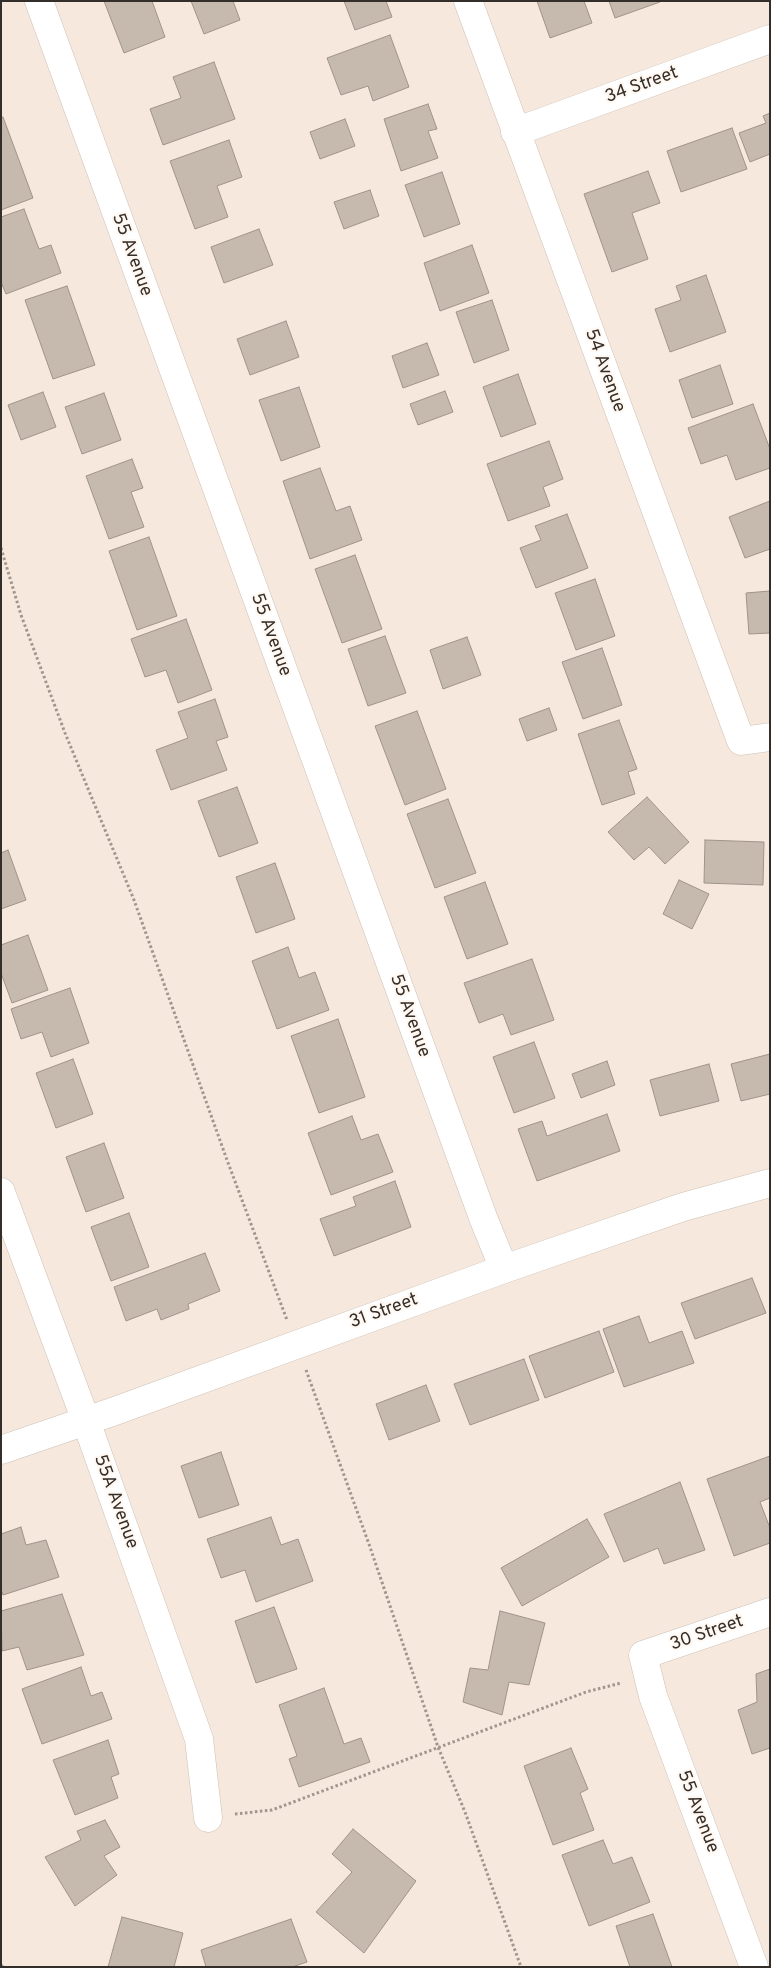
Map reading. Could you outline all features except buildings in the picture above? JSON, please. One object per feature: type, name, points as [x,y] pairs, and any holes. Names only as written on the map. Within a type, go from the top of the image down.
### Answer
[{"type":"street","name":"55 Avenue","points":[[39,1],[484,1220],[504,1269]]},
{"type":"street","name":"54 Avenue","points":[[468,1],[741,741],[770,737]]},
{"type":"street","name":"34 Street","points":[[515,132],[770,40]]},
{"type":"street","name":"31 Street","points":[[1,1450],[504,1269],[684,1207],[770,1183]]},
{"type":"street","name":"55A Avenue","points":[[1,1192],[86,1421],[199,1739],[208,1818]]},
{"type":"street","name":"30 Street","points":[[646,1666],[770,1612]]},
{"type":"street","name":"55 Avenue","points":[[646,1666],[652,1696],[754,1967]]},
{"type":"path","points":[[1,548],[21,615],[64,734],[134,900],[227,1160],[287,1319]]},
{"type":"path","points":[[308,1374],[438,1747],[465,1812],[521,1967]]},
{"type":"path","points":[[208,1818],[272,1810],[586,1692],[646,1666]]}]
